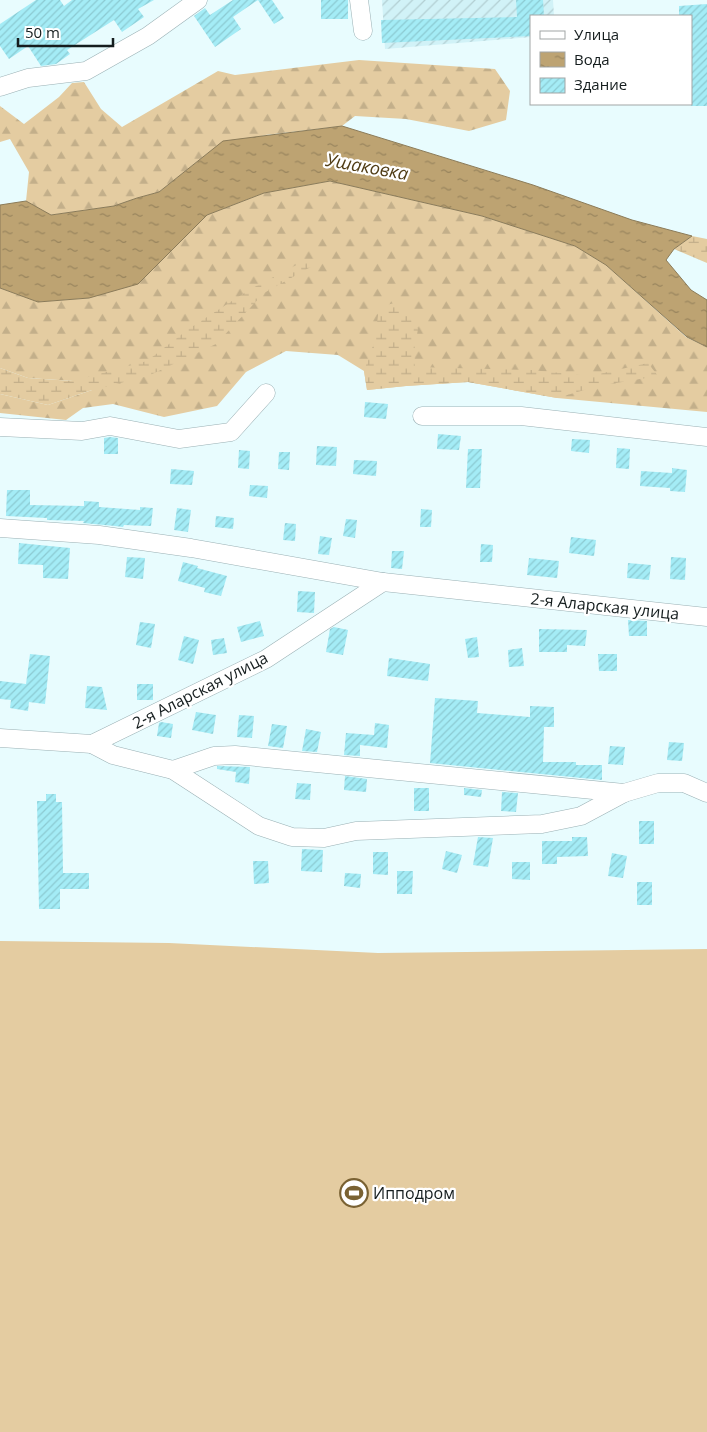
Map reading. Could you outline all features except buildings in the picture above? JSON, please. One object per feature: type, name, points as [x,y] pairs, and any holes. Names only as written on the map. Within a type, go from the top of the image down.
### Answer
[{"type":"street","points":[[0,88],[28,78],[86,70],[148,36],[198,0]]},
{"type":"street","points":[[359,0],[363,31]]},
{"type":"street","points":[[0,427],[82,431],[110,426],[179,439],[231,432],[266,393]]},
{"type":"street","points":[[422,416],[521,416],[707,437]]},
{"type":"street","name":"2-я Аларская улица","points":[[0,528],[99,535],[145,541],[383,582],[707,617]]},
{"type":"street","name":"2-я Аларская улица","points":[[92,744],[266,658],[383,582]]},
{"type":"street","points":[[0,738],[92,744],[113,755],[173,770],[260,826],[292,837],[324,838],[356,832],[542,824],[581,816],[624,792],[658,783],[684,783],[707,793]]},
{"type":"street","points":[[173,770],[214,756],[236,755],[624,792]]},
{"type":"shaded area","points":[[382,0],[553,0],[554,15],[530,15],[530,37],[385,49]]},
{"type":"green space","points":[[359,60],[495,69],[510,91],[506,120],[469,131],[406,119],[355,116],[342,126],[265,135],[208,153],[159,192],[114,206],[50,215],[26,201],[29,172],[10,139],[0,142],[0,106],[24,124],[59,97],[72,83],[84,82],[101,109],[122,127],[218,71],[235,75]]},
{"type":"green space","points":[[330,181],[482,216],[575,246],[606,265],[686,337],[707,347],[707,412],[557,398],[468,382],[367,390],[364,371],[338,355],[286,351],[246,372],[217,406],[164,417],[113,404],[83,408],[66,420],[0,413],[0,394],[48,405],[92,390],[73,381],[28,378],[0,368],[0,288],[38,302],[89,298],[181,240],[207,215],[264,193]]},
{"type":"green space","points":[[692,236],[707,239],[707,263],[674,249]]},
{"type":"green space","points":[[306,260],[318,263],[264,293],[216,344],[148,376],[92,390],[48,405],[0,394],[0,368],[28,378],[73,381],[147,361],[190,328],[249,290]]},
{"type":"green space","points":[[398,302],[418,329],[414,351],[415,367],[531,370],[590,376],[648,363],[658,376],[598,386],[557,398],[468,382],[367,390],[364,371],[375,340],[379,307]]},
{"type":"green space","name":"Ипподром","points":[[0,941],[169,943],[378,953],[707,949],[707,1432],[0,1432]]},
{"type":"water","name":"Ушаковка","points":[[342,126],[533,185],[632,220],[692,236],[674,249],[666,260],[691,290],[707,300],[707,347],[687,337],[606,265],[575,246],[482,216],[330,181],[264,193],[207,215],[138,284],[89,298],[38,302],[0,288],[0,205],[26,201],[51,215],[114,206],[159,192],[223,141]]},
{"type":"place","name":"Ипподром","points":[[354,1193]]}]
